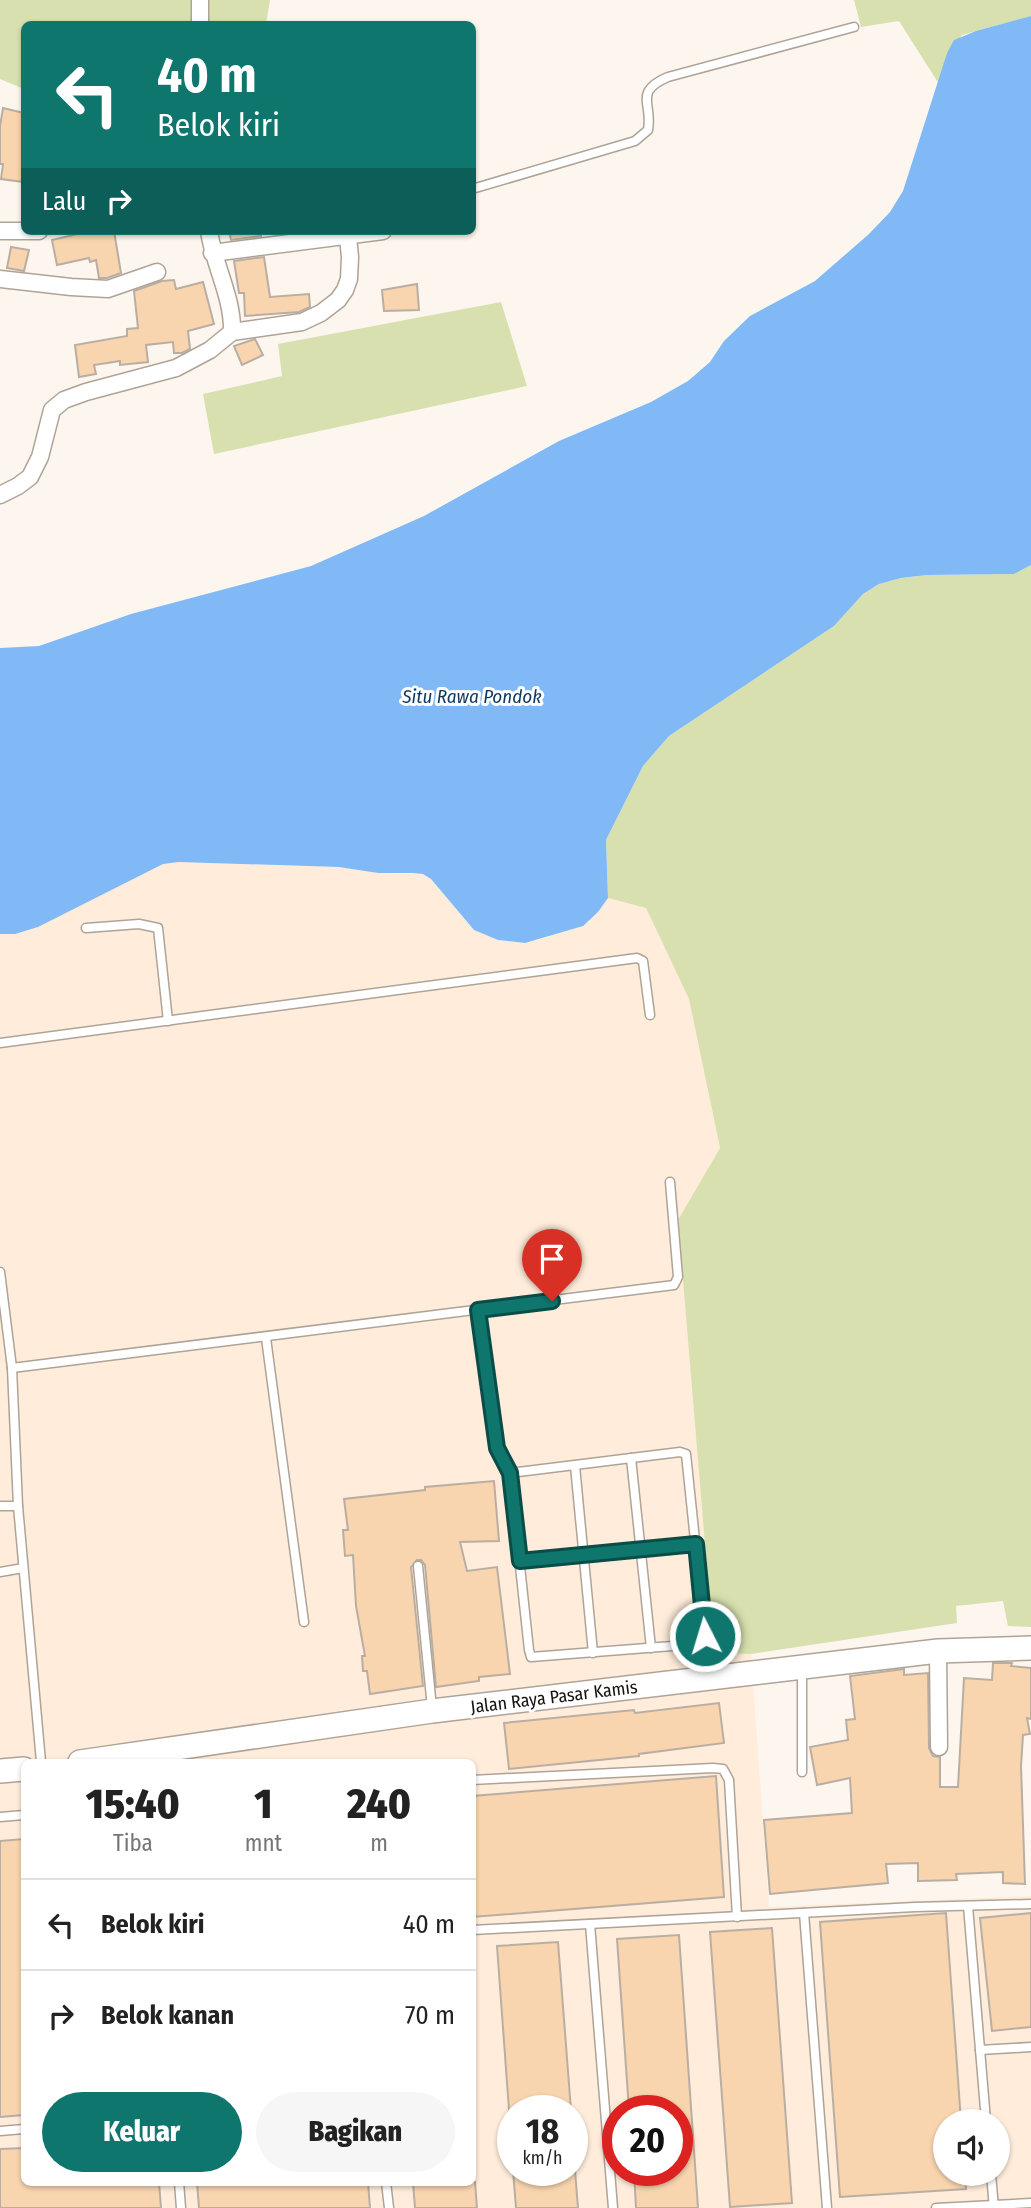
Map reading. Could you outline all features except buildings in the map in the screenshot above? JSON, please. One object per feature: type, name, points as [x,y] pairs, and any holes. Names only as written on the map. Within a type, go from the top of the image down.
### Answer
[{"type":"main road","name":"Jalan Raya Pasar Kamis","points":[[149,1758],[320,1726],[432,1711],[938,1651],[1031,1648]]},
{"type":"main road","points":[[0,1771],[21,1769]]},
{"type":"street","points":[[200,0],[200,21]]},
{"type":"street","points":[[0,232],[21,231]]},
{"type":"street","points":[[210,235],[212,253],[230,305],[232,332]]},
{"type":"street","points":[[212,253],[360,235]]},
{"type":"street","points":[[0,495],[30,477],[40,457],[52,410],[64,400],[86,391],[176,368],[210,350],[232,332],[302,322],[321,313],[338,300],[349,279],[348,237]]},
{"type":"street","points":[[0,279],[108,289],[157,272]]},
{"type":"street","points":[[938,1651],[939,1747]]},
{"type":"lane","points":[[476,188],[635,141],[648,130],[646,96],[649,87],[668,77],[854,27]]},
{"type":"lane","points":[[86,928],[139,924],[158,928],[168,1021]]},
{"type":"lane","points":[[0,1043],[637,958],[643,961],[650,1015]]},
{"type":"lane","points":[[12,1368],[674,1285],[678,1278],[670,1182]]},
{"type":"lane","points":[[0,1272],[12,1368],[18,1506],[41,1759]]},
{"type":"lane","points":[[478,1310],[497,1448],[510,1473],[531,1657],[698,1644],[703,1641],[705,1636],[686,1454],[680,1452],[510,1473]]},
{"type":"lane","points":[[266,1338],[304,1622]]},
{"type":"lane","points":[[631,1458],[651,1648]]},
{"type":"lane","points":[[575,1466],[593,1653]]},
{"type":"lane","points":[[0,1506],[18,1506]]},
{"type":"lane","points":[[520,1561],[696,1544]]},
{"type":"lane","points":[[418,1566],[432,1711]]},
{"type":"lane","points":[[0,1572],[23,1569]]},
{"type":"lane","points":[[802,1668],[802,1772]]},
{"type":"lane","points":[[476,1780],[723,1769],[729,1780],[737,1917]]},
{"type":"lane","points":[[0,1816],[21,1815]]},
{"type":"lane","points":[[476,1930],[804,1913],[1031,1905]]},
{"type":"lane","points":[[968,1906],[985,2109]]},
{"type":"lane","points":[[804,1913],[827,2208]]},
{"type":"lane","points":[[590,1924],[613,2208]]},
{"type":"lane","points":[[980,2050],[1031,2047]]},
{"type":"lane","points":[[0,2131],[21,2129]]},
{"type":"lane","points":[[179,2186],[181,2208]]},
{"type":"lane","points":[[386,2186],[389,2208]]},
{"type":"lane","points":[[992,2186],[994,2207]]},
{"type":"lane","points":[[936,2208],[1031,2203]]},
{"type":"shaded area","points":[[179,862],[339,867],[378,873],[423,874],[431,879],[474,930],[498,940],[525,943],[549,937],[598,912],[608,898],[646,908],[689,999],[720,1148],[678,1220],[714,1652],[751,1654],[769,1907],[1031,1896],[1031,2208],[0,2208],[0,934],[15,934],[163,864]]},
{"type":"green space","points":[[0,0],[270,0],[266,21],[21,21],[21,88],[0,79]]},
{"type":"green space","points":[[854,0],[1031,0],[1031,16],[962,35],[947,53],[939,84],[899,21],[861,27]]},
{"type":"green space","points":[[501,302],[527,386],[214,454],[203,394],[282,376],[278,344]]},
{"type":"green space","points":[[1031,565],[1031,1627],[1008,1626],[1003,1601],[956,1606],[957,1623],[751,1654],[714,1653],[678,1220],[720,1148],[689,999],[646,908],[608,898],[606,840],[643,766],[669,736],[834,626],[863,594],[879,584],[901,578],[1014,574]]},
{"type":"water","name":"Situ Rawa Pondok","points":[[1031,16],[1031,565],[1014,574],[927,575],[879,584],[863,594],[834,626],[669,736],[643,766],[606,840],[608,898],[583,926],[525,943],[498,940],[474,930],[431,879],[423,874],[378,873],[339,867],[179,862],[163,864],[38,927],[15,934],[0,934],[0,648],[39,646],[131,614],[311,566],[424,516],[559,441],[651,402],[688,381],[710,362],[724,341],[750,316],[815,281],[890,212],[903,191],[947,53],[954,40]]},
{"type":"route","points":[[552,1301],[478,1310],[497,1448],[510,1473],[520,1561],[696,1544],[705,1636]]}]
